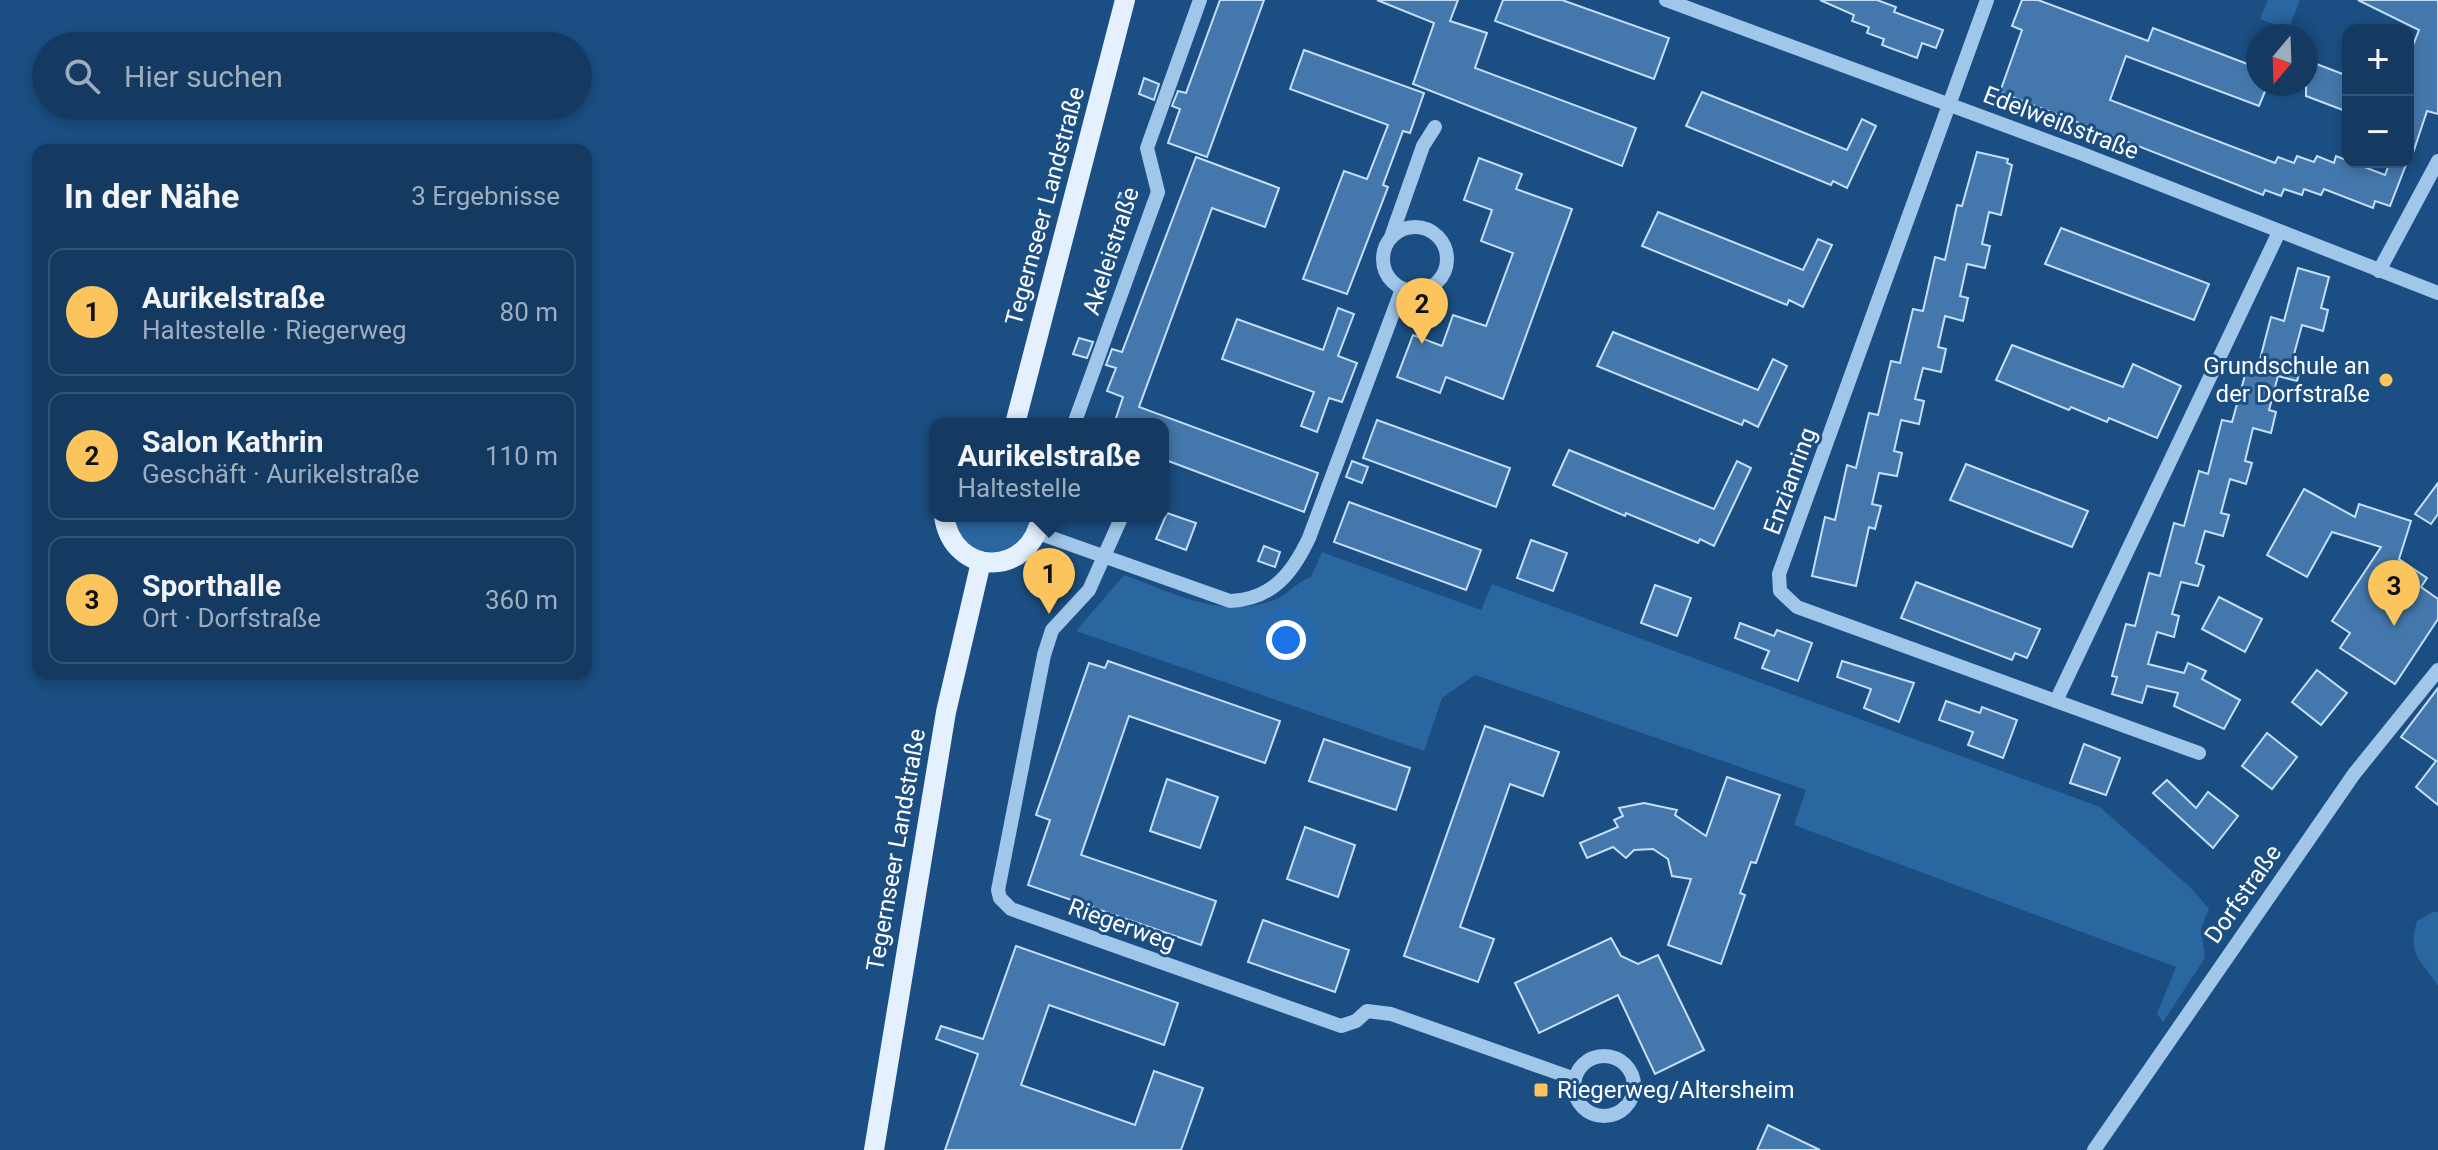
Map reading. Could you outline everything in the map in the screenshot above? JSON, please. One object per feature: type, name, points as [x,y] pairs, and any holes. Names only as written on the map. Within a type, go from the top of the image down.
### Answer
[{"type":"main road","name":"Tegernseer Landstraße","points":[[1017,418],[1125,0]]},
{"type":"main road","points":[[946,522],[955,546],[981,562],[1009,561],[1031,545],[1040,524]]},
{"type":"main road","name":"Tegernseer Landstraße","points":[[874,1150],[946,712],[981,562]]},
{"type":"street","name":"Akeleistraße","points":[[1076,418],[1158,192],[1147,148],[1200,0]]},
{"type":"street","name":"Edelweißstraße","points":[[1666,0],[2438,293]]},
{"type":"street","name":"Enzianring","points":[[1987,0],[1779,574],[1780,591],[1797,607],[2199,753]]},
{"type":"street","points":[[1391,237],[1409,227],[1431,231],[1445,247],[1446,268],[1441,278],[1423,290],[1402,289],[1387,276],[1383,267],[1385,247],[1423,146],[1435,127]]},
{"type":"street","points":[[2379,271],[2438,161]]},
{"type":"street","points":[[2056,701],[2279,232]]},
{"type":"street","points":[[1040,524],[1103,557],[1230,601],[1253,600],[1277,586],[1296,567],[1309,538],[1402,289]]},
{"type":"street","points":[[1103,557],[1119,522]]},
{"type":"street","name":"Riegerweg","points":[[1103,557],[1089,590],[1052,630],[1044,655],[998,890],[1000,898],[1011,909],[1341,1026],[1356,1021],[1367,1011],[1391,1014],[1575,1079]]},
{"type":"street","name":"Dorfstraße","points":[[2094,1150],[2345,787],[2438,670]]},
{"type":"street","points":[[1613,1057],[1629,1068],[1635,1087],[1633,1097],[1621,1112],[1612,1116],[1595,1115],[1580,1105],[1575,1079],[1578,1070],[1593,1058],[1613,1057]]},
{"type":"shaded area","points":[[2268,0],[2300,0],[2290,24],[2273,24],[2260,19]]},
{"type":"shaded area","points":[[955,522],[1028,522],[1021,539],[1006,550],[986,551],[964,545]]},
{"type":"shaded area","points":[[1322,552],[1481,610],[1492,584],[2100,807],[2192,889],[2209,909],[2201,928],[2205,958],[2163,1022],[2157,1014],[2176,967],[1794,825],[1806,790],[1475,675],[1442,698],[1424,751],[1076,631],[1124,575],[1198,602],[1234,607],[1254,605],[1279,598],[1311,577]]},
{"type":"shaded area","points":[[2438,912],[2438,986],[2417,956],[2414,941],[2417,921]]},
{"type":"building","points":[[1220,0],[1264,0],[1207,157],[1168,143],[1180,109],[1172,106],[1178,91],[1186,93]]},
{"type":"building","points":[[1377,0],[1458,0],[1450,21],[1487,33],[1475,68],[1636,128],[1622,166],[1413,84],[1434,23]]},
{"type":"building","points":[[1503,0],[1562,0],[1669,38],[1654,79],[1495,21]]},
{"type":"building","points":[[1820,0],[1877,0],[1896,7],[1894,12],[1943,30],[1936,48],[1922,43],[1917,58],[1882,45],[1884,39],[1867,33],[1869,27],[1852,21],[1854,15]]},
{"type":"building","points":[[2022,0],[2038,0],[2148,41],[2153,28],[2246,63],[2246,96],[2263,96],[2259,106],[2126,56],[2110,100],[2275,163],[2278,157],[2294,163],[2297,156],[2314,162],[2317,156],[2334,163],[2336,156],[2342,158],[2342,168],[2367,168],[2385,175],[2388,168],[2405,168],[2390,206],[2375,201],[2373,208],[2324,189],[2321,195],[2304,189],[2302,195],[2284,189],[2281,196],[2265,190],[2263,195],[2000,92],[2022,30],[2012,26]]},
{"type":"building","points":[[2358,0],[2438,0],[2438,114],[2427,111],[2414,150],[2414,43],[2419,30],[2414,24],[2407,24]]},
{"type":"building","points":[[1304,50],[1424,93],[1410,133],[1403,131],[1383,185],[1388,187],[1347,294],[1303,279],[1344,171],[1367,179],[1388,125],[1290,89]]},
{"type":"building","points":[[2318,65],[2342,74],[2342,110],[2306,96],[2318,96]]},
{"type":"building","points":[[1144,78],[1159,84],[1154,100],[1139,94]]},
{"type":"building","points":[[1702,92],[1847,150],[1862,119],[1876,126],[1847,188],[1833,181],[1831,185],[1686,126]]},
{"type":"building","points":[[1977,152],[2008,159],[2007,163],[2012,165],[2001,215],[1989,212],[1982,244],[1990,246],[1985,268],[1967,264],[1960,296],[1968,298],[1963,321],[1945,316],[1938,347],[1946,349],[1941,372],[1923,368],[1915,399],[1924,401],[1919,424],[1901,420],[1894,451],[1902,453],[1897,476],[1879,473],[1872,504],[1881,506],[1875,529],[1869,527],[1856,586],[1812,576],[1825,517],[1835,520],[1847,465],[1856,468],[1869,413],[1878,415],[1891,361],[1900,363],[1913,309],[1923,311],[1935,257],[1945,260],[1957,205],[1962,206]]},
{"type":"building","points":[[1196,157],[1279,188],[1265,227],[1212,208],[1139,407],[1169,418],[1116,418],[1123,397],[1107,391],[1116,368],[1106,365],[1112,349],[1122,352]]},
{"type":"building","points":[[1479,158],[1522,174],[1516,189],[1572,209],[1503,399],[1446,377],[1440,393],[1397,377],[1413,335],[1442,346],[1453,315],[1486,326],[1513,253],[1481,241],[1492,210],[1464,200]]},
{"type":"building","points":[[1120,193],[1135,198],[1130,214],[1114,209]]},
{"type":"building","points":[[1658,212],[1803,270],[1818,239],[1832,245],[1803,307],[1789,300],[1787,305],[1642,246]]},
{"type":"building","points":[[2061,228],[2209,284],[2194,320],[2045,264]]},
{"type":"building","points":[[2298,268],[2329,277],[2321,308],[2328,310],[2323,331],[2302,325],[2293,358],[2303,360],[2297,381],[2278,376],[2269,410],[2276,412],[2271,433],[2253,428],[2245,461],[2252,463],[2246,484],[2230,479],[2221,513],[2229,515],[2223,536],[2205,531],[2196,563],[2204,566],[2198,586],[2181,582],[2172,614],[2179,616],[2174,637],[2157,632],[2148,664],[2184,673],[2188,663],[2206,671],[2202,679],[2240,700],[2224,729],[2174,706],[2178,693],[2147,686],[2142,703],[2112,694],[2117,677],[2112,676],[2126,624],[2135,626],[2149,573],[2160,576],[2174,523],[2184,526],[2199,471],[2208,474],[2222,420],[2232,422],[2247,368],[2257,371],[2271,317],[2284,321]]},
{"type":"building","points":[[1338,308],[1354,314],[1338,356],[1357,363],[1342,402],[1329,398],[1317,432],[1301,426],[1314,392],[1222,359],[1237,319],[1323,350]]},
{"type":"building","points":[[1613,332],[1758,390],[1773,359],[1787,366],[1758,427],[1744,420],[1742,425],[1597,366]]},
{"type":"building","points":[[1079,338],[1093,342],[1087,358],[1073,354]]},
{"type":"building","points":[[2012,345],[2123,387],[2133,364],[2181,386],[2157,438],[2109,418],[2107,422],[2071,407],[2069,410],[1996,380]]},
{"type":"building","points":[[1169,418],[1318,473],[1304,512],[1169,461]]},
{"type":"building","points":[[1377,420],[1510,468],[1496,507],[1363,458]]},
{"type":"building","points":[[1569,450],[1714,509],[1737,461],[1751,468],[1714,546],[1700,539],[1698,543],[1626,513],[1625,516],[1553,485]]},
{"type":"building","points":[[1352,461],[1368,467],[1362,483],[1346,477]]},
{"type":"building","points":[[1966,464],[2088,511],[2072,547],[1950,500]]},
{"type":"building","points":[[2438,483],[2438,514],[2431,524],[2415,514]]},
{"type":"building","points":[[2304,489],[2355,517],[2359,504],[2411,521],[2399,559],[2427,578],[2421,587],[2438,599],[2438,619],[2395,684],[2340,648],[2350,633],[2332,621],[2381,547],[2332,532],[2307,577],[2267,555]]},
{"type":"building","points":[[1349,502],[1481,550],[1466,590],[1334,542]]},
{"type":"building","points":[[1169,514],[1196,523],[1186,550],[1156,539],[1163,522],[1169,522]]},
{"type":"building","points":[[1531,540],[1567,553],[1553,591],[1517,578]]},
{"type":"building","points":[[1264,546],[1280,552],[1275,567],[1258,561]]},
{"type":"building","points":[[1916,582],[2040,629],[2027,658],[2015,653],[2012,660],[1901,618]]},
{"type":"building","points":[[1655,585],[1691,598],[1677,636],[1641,623]]},
{"type":"building","points":[[2219,597],[2262,619],[2245,652],[2202,629]]},
{"type":"building","points":[[1740,623],[1774,636],[1777,630],[1812,643],[1798,681],[1762,668],[1769,651],[1735,638]]},
{"type":"building","points":[[1108,661],[1280,721],[1265,763],[1129,716],[1081,855],[1216,901],[1201,945],[1028,885],[1050,820],[1036,815],[1089,663],[1105,668]]},
{"type":"building","points":[[1842,661],[1914,683],[1899,722],[1864,708],[1871,689],[1837,677]]},
{"type":"building","points":[[2317,670],[2347,693],[2321,725],[2292,702]]},
{"type":"building","points":[[2438,688],[2438,805],[2416,787],[2436,761],[2401,737]]},
{"type":"building","points":[[1946,701],[1980,713],[1982,707],[2017,720],[2003,758],[1968,745],[1973,732],[1939,720]]},
{"type":"building","points":[[1485,726],[1559,752],[1543,796],[1510,784],[1460,927],[1494,939],[1478,982],[1404,956]]},
{"type":"building","points":[[2267,733],[2297,757],[2272,789],[2242,766]]},
{"type":"building","points":[[1324,739],[1410,768],[1396,810],[1309,781]]},
{"type":"building","points":[[2084,744],[2120,758],[2106,795],[2070,783]]},
{"type":"building","points":[[1727,777],[1780,795],[1756,863],[1751,862],[1740,893],[1745,895],[1721,964],[1668,945],[1691,879],[1672,876],[1668,859],[1653,849],[1634,850],[1626,858],[1613,847],[1587,858],[1580,843],[1618,827],[1614,820],[1623,816],[1619,808],[1644,803],[1677,810],[1675,815],[1706,836]]},
{"type":"building","points":[[1167,779],[1218,797],[1200,848],[1150,831]]},
{"type":"building","points":[[2167,780],[2196,808],[2208,792],[2238,816],[2213,848],[2153,793]]},
{"type":"building","points":[[1305,827],[1355,845],[1338,897],[1287,879]]},
{"type":"building","points":[[1263,920],[1349,950],[1335,992],[1248,962]]},
{"type":"building","points":[[1611,938],[1621,956],[1638,964],[1658,955],[1704,1050],[1655,1074],[1618,995],[1539,1033],[1515,983]]},
{"type":"building","points":[[1016,946],[1178,1003],[1164,1045],[1049,1005],[1021,1085],[1135,1125],[1154,1071],[1203,1088],[1181,1150],[945,1150],[978,1054],[936,1039],[941,1026],[983,1039]]},
{"type":"building","points":[[1768,1125],[1820,1150],[1757,1150]]},
{"type":"place","name":"Salon Kathrin","points":[[1422,344]]},
{"type":"place","name":"Grundschule an der Dorfstraße","points":[[2386,380]]},
{"type":"place","name":"Aurikelstraße","points":[[1049,614]]},
{"type":"place","name":"Sporthalle","points":[[2394,626]]},
{"type":"place","name":"Riegerweg/Altersheim","points":[[1541,1090]]}]
